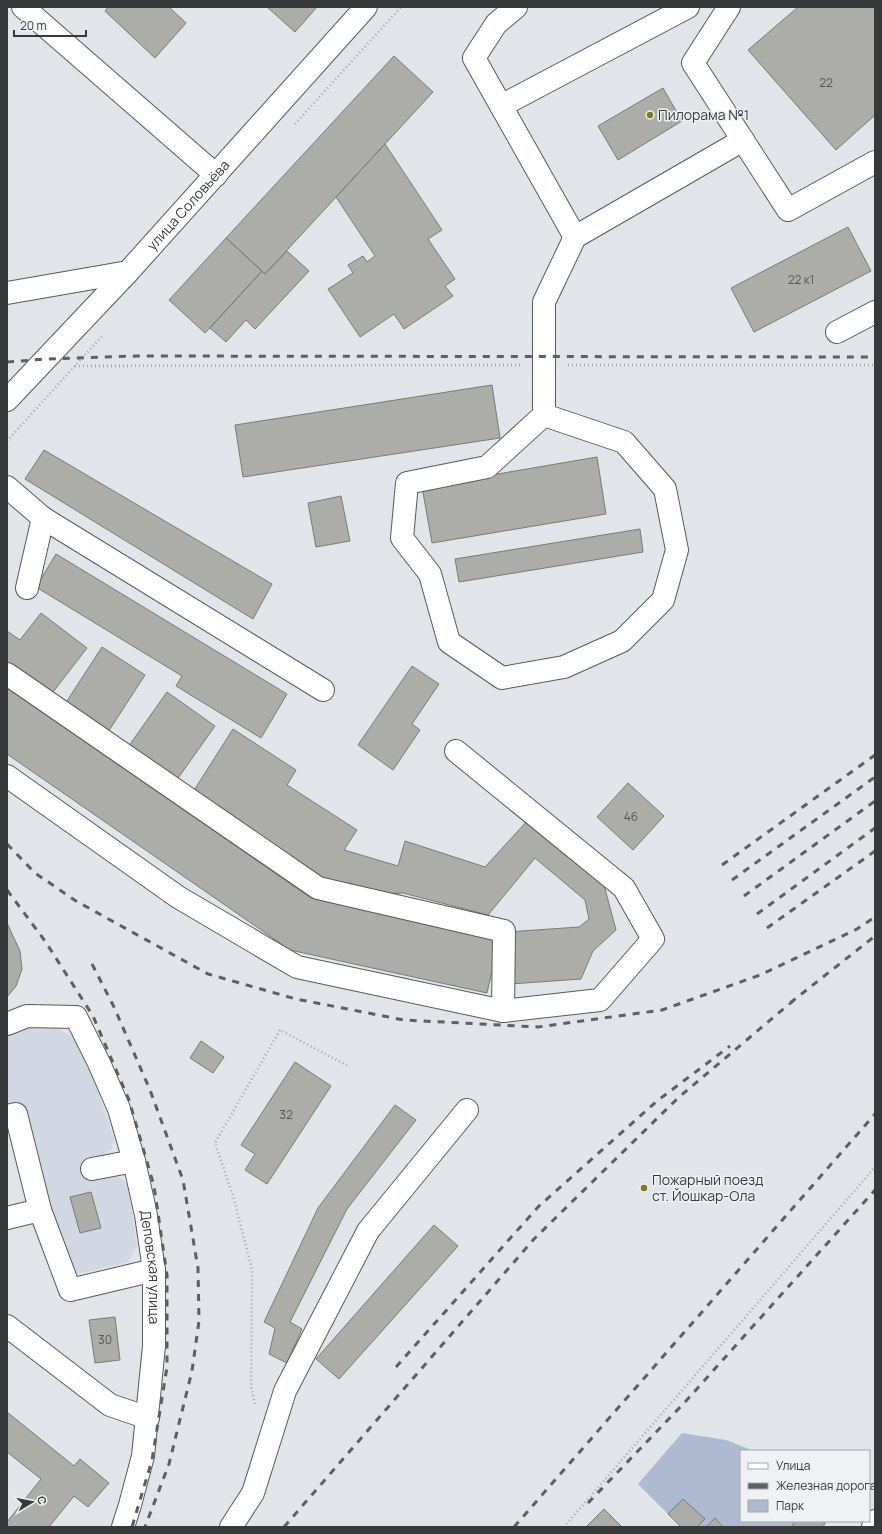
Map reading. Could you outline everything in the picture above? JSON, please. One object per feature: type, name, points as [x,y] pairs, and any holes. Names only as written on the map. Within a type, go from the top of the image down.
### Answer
[{"type":"street","points":[[23,7],[216,175]]},
{"type":"street","name":"улица Соловьёва","points":[[7,400],[128,272],[366,7]]},
{"type":"street","points":[[516,7],[496,24],[474,58],[575,237]]},
{"type":"street","points":[[501,106],[688,7]]},
{"type":"street","points":[[729,7],[693,63],[788,210],[875,162]]},
{"type":"street","points":[[544,414],[624,442],[665,489],[677,550],[663,600],[622,641],[564,667],[502,678],[449,642],[430,574],[402,538],[407,483],[487,467],[544,414],[544,302],[575,237],[743,140]]},
{"type":"street","points":[[7,293],[128,272]]},
{"type":"street","points":[[837,332],[875,312]]},
{"type":"street","points":[[7,487],[42,518],[323,690]]},
{"type":"street","points":[[27,588],[42,518]]},
{"type":"street","points":[[7,674],[318,888],[504,931],[503,1011]]},
{"type":"street","points":[[7,776],[178,897],[297,967],[503,1011],[600,1000],[653,939],[624,888],[456,751]]},
{"type":"street","name":"Деповская улица","points":[[7,1024],[27,1016],[76,1017],[119,1108],[134,1161],[146,1215],[154,1270],[154,1346],[148,1418],[142,1460],[123,1527]]},
{"type":"street","points":[[231,1527],[253,1493],[285,1391],[368,1231],[468,1110]]},
{"type":"street","points":[[7,1116],[16,1114],[40,1210],[70,1290],[154,1270]]},
{"type":"street","points":[[92,1169],[134,1161]]},
{"type":"street","points":[[7,1218],[40,1210]]},
{"type":"street","points":[[7,1326],[110,1405],[148,1418]]},
{"type":"street","points":[[872,1527],[875,1521]]},
{"type":"path","points":[[75,366],[875,365]]},
{"type":"path","points":[[257,1410],[251,1387],[252,1269],[233,1196],[215,1144],[280,1030],[348,1066]]},
{"type":"path","points":[[564,1527],[875,1167]]},
{"type":"shaded area","points":[[42,1023],[71,1036],[76,1042],[93,1077],[114,1138],[112,1149],[99,1158],[113,1174],[122,1179],[128,1186],[137,1246],[128,1262],[83,1273],[74,1273],[65,1261],[23,1104],[7,1107],[7,1031]]},
{"type":"green space","points":[[682,1433],[726,1440],[751,1450],[740,1450],[740,1522],[794,1522],[792,1527],[681,1527],[638,1484]]},
{"type":"building","points":[[108,7],[169,7],[186,23],[155,58],[105,11]]},
{"type":"building","points":[[267,7],[317,7],[295,32]]},
{"type":"building","points":[[798,7],[875,7],[875,115],[836,150],[748,50]]},
{"type":"building","points":[[394,56],[433,92],[265,274],[226,238]]},
{"type":"building","points":[[663,88],[682,121],[618,160],[598,126]]},
{"type":"building","points":[[385,144],[442,230],[428,239],[455,279],[445,286],[453,296],[404,329],[394,314],[360,337],[328,289],[353,273],[348,265],[363,256],[367,262],[375,256],[336,197]]},
{"type":"building","points":[[848,227],[871,271],[754,332],[731,288]]},
{"type":"building","points":[[226,238],[262,271],[205,333],[169,300]]},
{"type":"building","points":[[287,251],[309,271],[255,329],[246,320],[226,342],[210,328],[262,271],[265,274]]},
{"type":"building","points":[[492,385],[500,438],[243,477],[235,425]]},
{"type":"building","points":[[44,450],[272,584],[253,619],[25,479]]},
{"type":"building","points":[[597,457],[606,514],[432,543],[422,487]]},
{"type":"building","points":[[341,496],[350,541],[316,547],[308,503]]},
{"type":"building","points":[[640,529],[643,552],[459,582],[455,559]]},
{"type":"building","points":[[56,554],[287,694],[261,738],[176,686],[182,676],[36,587]]},
{"type":"building","points":[[41,613],[87,648],[50,696],[7,664],[7,631],[20,640]]},
{"type":"building","points":[[102,647],[145,675],[108,732],[65,704]]},
{"type":"building","points":[[412,666],[439,684],[412,724],[420,730],[393,770],[358,745]]},
{"type":"building","points":[[7,688],[311,898],[499,940],[487,993],[290,950],[7,754]]},
{"type":"building","points":[[167,692],[215,726],[176,781],[128,747]]},
{"type":"building","points":[[233,729],[296,770],[287,785],[357,830],[344,850],[398,866],[405,841],[485,867],[528,820],[604,885],[616,930],[593,951],[581,979],[510,984],[507,932],[579,927],[589,919],[585,900],[535,858],[488,915],[403,893],[380,894],[324,880],[191,795]]},
{"type":"building","points":[[628,783],[664,816],[633,850],[597,817]]},
{"type":"building","points":[[7,923],[20,951],[22,969],[16,986],[7,997]]},
{"type":"building","points":[[201,1041],[224,1057],[213,1073],[190,1058]]},
{"type":"building","points":[[295,1062],[331,1086],[267,1184],[245,1170],[255,1154],[241,1145]]},
{"type":"building","points":[[395,1105],[416,1120],[347,1209],[290,1322],[302,1329],[287,1363],[269,1354],[275,1328],[264,1322],[318,1208]]},
{"type":"building","points":[[91,1192],[101,1228],[80,1233],[70,1197]]},
{"type":"building","points":[[434,1225],[458,1246],[339,1379],[316,1359]]},
{"type":"building","points":[[115,1317],[120,1360],[95,1363],[89,1320]]},
{"type":"building","points":[[7,1412],[74,1466],[80,1459],[109,1483],[88,1507],[74,1496],[49,1527],[7,1527],[7,1522],[41,1479],[7,1452]]},
{"type":"building","points":[[683,1499],[705,1519],[697,1527],[681,1527],[668,1514]]},
{"type":"building","points":[[604,1509],[621,1526],[620,1527],[586,1527]]},
{"type":"building","points":[[715,1518],[723,1527],[706,1527]]},
{"type":"building","points":[[794,1522],[826,1522],[823,1527],[792,1527]]},
{"type":"railway","points":[[7,362],[137,356],[875,357]]},
{"type":"railway","points":[[722,865],[875,755]]},
{"type":"railway","points":[[732,880],[875,777]]},
{"type":"railway","points":[[744,896],[875,801]]},
{"type":"railway","points":[[757,914],[875,828]]},
{"type":"railway","points":[[7,844],[35,873],[76,901],[208,974],[296,999],[404,1020],[538,1027],[662,1010],[760,975],[857,929],[875,917]]},
{"type":"railway","points":[[767,928],[875,851]]},
{"type":"railway","points":[[7,890],[45,941],[93,1016],[129,1100],[154,1186],[167,1275],[167,1367],[152,1460],[132,1527]]},
{"type":"railway","points":[[790,1003],[875,936]]},
{"type":"railway","points":[[92,964],[114,1007],[150,1090],[183,1180],[198,1268],[199,1321],[192,1371],[169,1464],[145,1527]]},
{"type":"railway","points":[[284,1527],[534,1239],[678,1098],[794,1000]]},
{"type":"railway","points":[[396,1367],[538,1207],[657,1101],[730,1046]]},
{"type":"railway","points":[[514,1527],[875,1114]]},
{"type":"railway","points":[[588,1503],[686,1401],[875,1190]]},
{"type":"place","name":"Пилорама №1","points":[[650,115]]},
{"type":"place","name":"Пожарный поезд ст. Йошкар-Ола","points":[[644,1188]]}]
